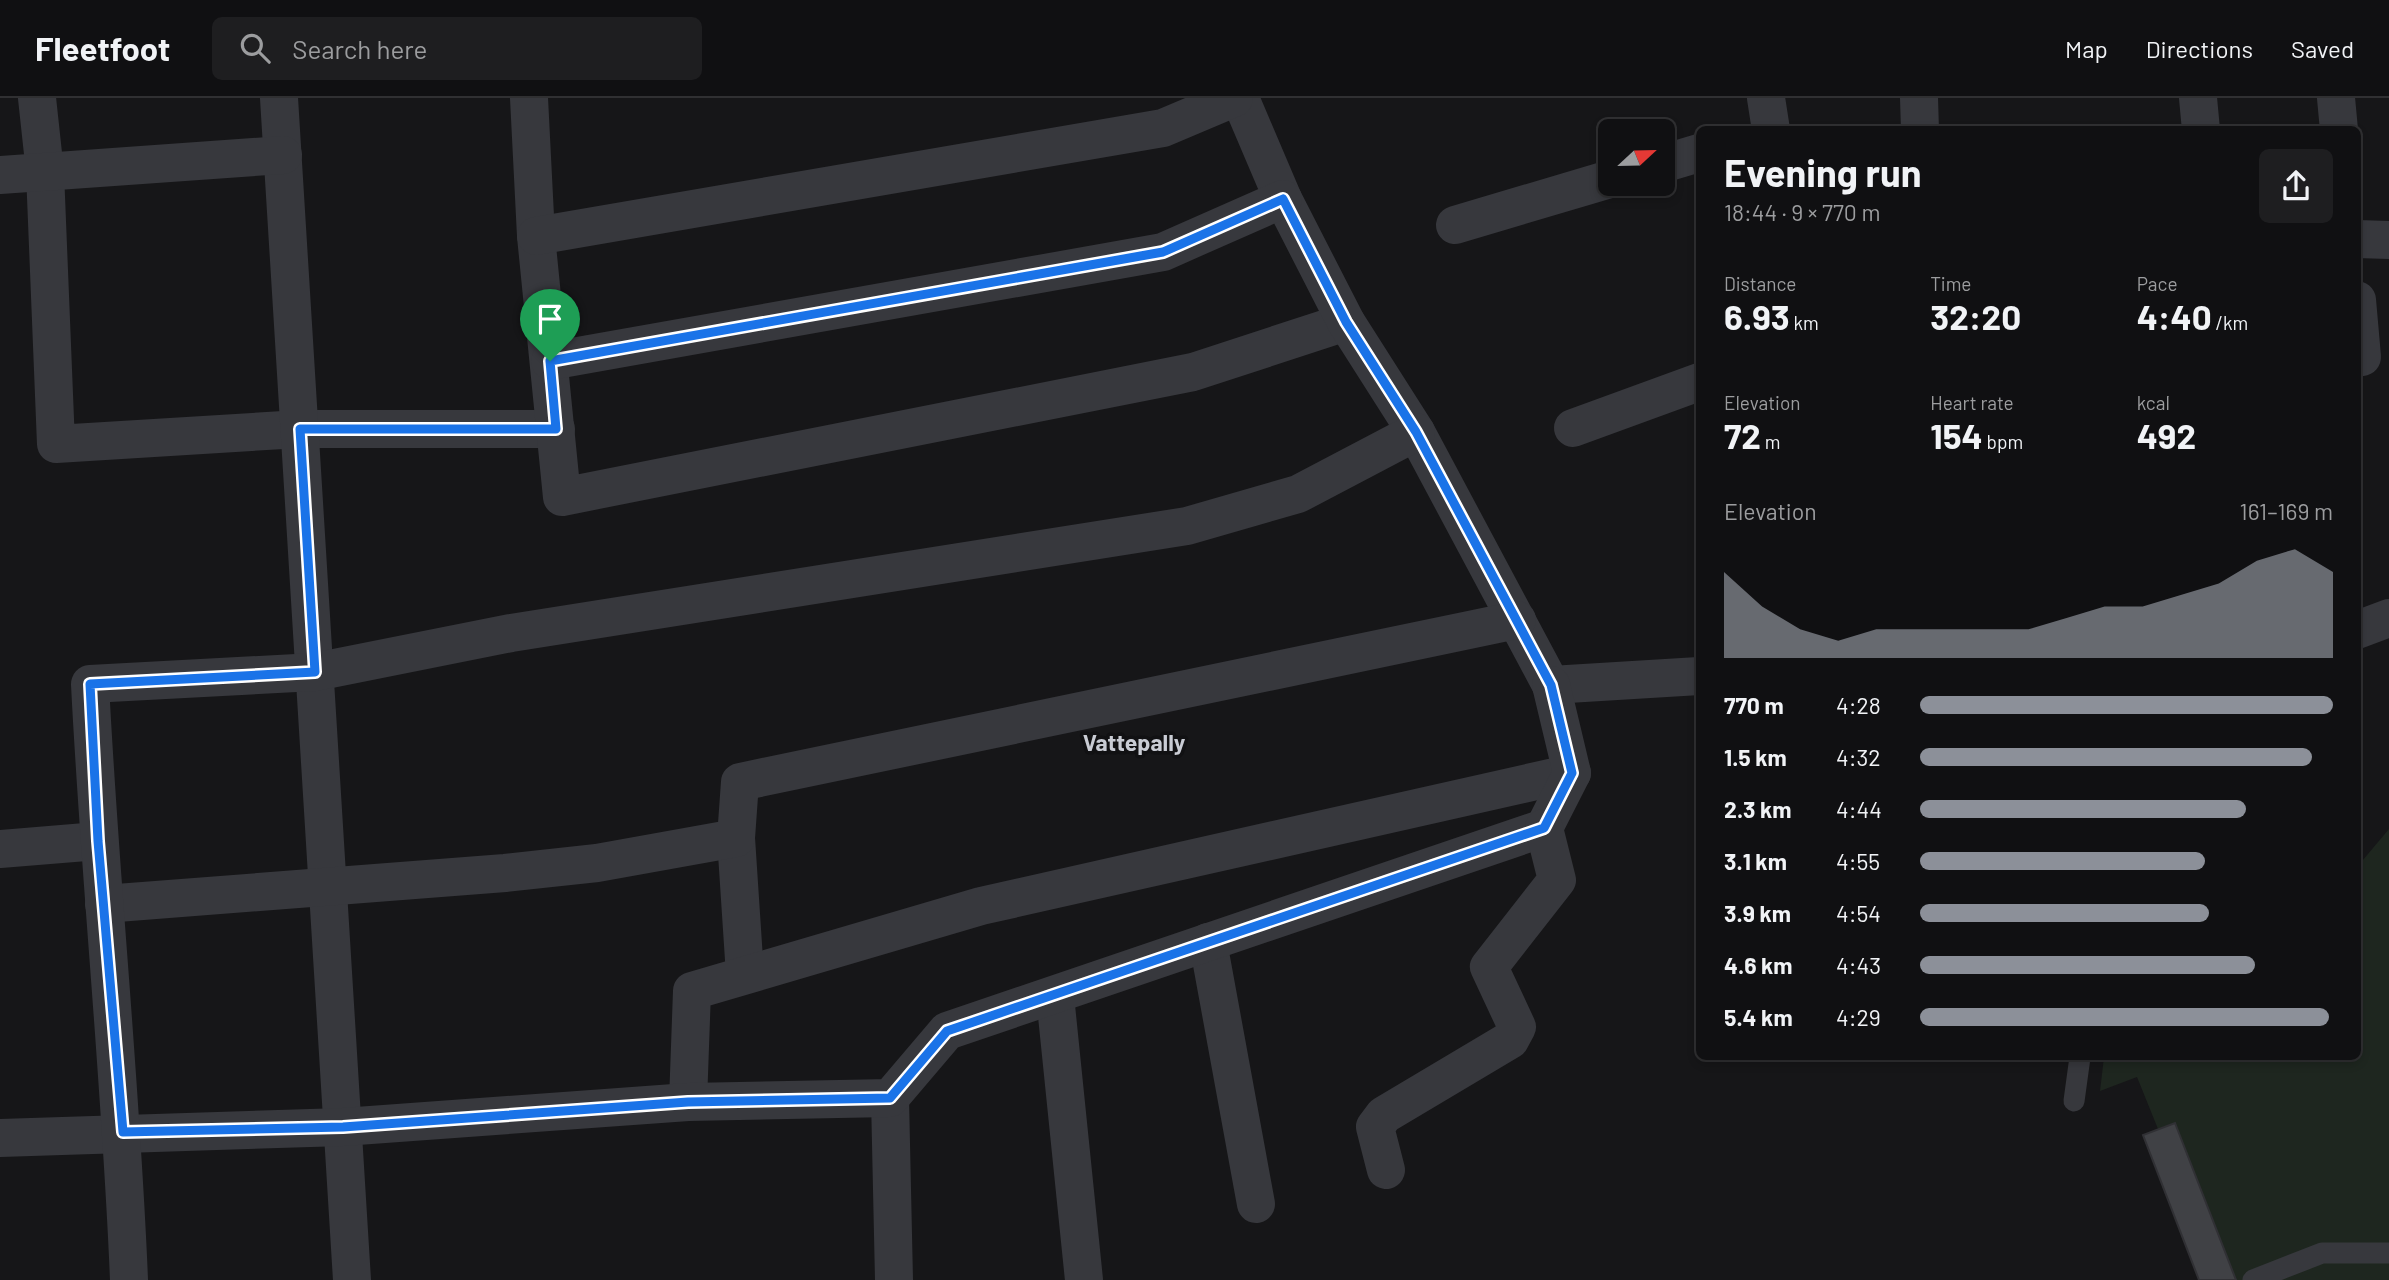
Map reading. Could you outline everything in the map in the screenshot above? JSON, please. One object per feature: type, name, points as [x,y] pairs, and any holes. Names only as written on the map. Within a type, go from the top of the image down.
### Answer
[{"type":"street","points":[[37,98],[45,172],[56,444],[300,429],[556,429]]},
{"type":"street","points":[[529,98],[536,236],[562,497],[1193,372],[1346,322]]},
{"type":"street","points":[[536,236],[1163,128],[1234,98]]},
{"type":"street","points":[[1240,98],[1283,199],[1346,322],[1416,432],[1551,685],[1572,773],[1544,828],[1557,880],[1489,967],[1517,1027],[1510,1040],[1384,1115],[1375,1127],[1386,1170]]},
{"type":"street","points":[[1766,98],[1770,126]]},
{"type":"street","points":[[1919,98],[1920,126]]},
{"type":"street","points":[[2198,98],[2201,126]]},
{"type":"street","points":[[2336,98],[2339,126]]},
{"type":"street","points":[[289,100],[282,155],[352,1280]]},
{"type":"street","points":[[1675,160],[1696,154]]},
{"type":"street","points":[[0,175],[282,155]]},
{"type":"street","points":[[1455,225],[1598,183]]},
{"type":"street","points":[[550,361],[1163,252],[1283,199]]},
{"type":"street","points":[[2361,239],[2389,240]]},
{"type":"street","points":[[2361,319],[2369,357]]},
{"type":"street","points":[[1573,428],[1696,383]]},
{"type":"street","points":[[129,1280],[123,1132],[98,841],[90,684],[315,672],[511,633],[1187,526],[1298,494],[1416,432]]},
{"type":"street","points":[[2361,628],[2389,618]]},
{"type":"street","points":[[746,975],[736,838],[740,782],[1517,620]]},
{"type":"street","points":[[1551,685],[1696,676]]},
{"type":"street","points":[[688,1102],[692,990],[981,906],[1572,773]]},
{"type":"street","points":[[894,1280],[890,1098],[947,1031],[1544,828]]},
{"type":"street","points":[[104,904],[328,888],[597,863],[736,838]]},
{"type":"street","points":[[0,849],[98,841]]},
{"type":"street","points":[[1208,942],[1256,1204]]},
{"type":"street","points":[[1055,996],[1084,1280]]},
{"type":"street","points":[[0,1138],[343,1127],[688,1102],[890,1098]]},
{"type":"lane","points":[[2074,1101],[2080,1060]]},
{"type":"lane","points":[[2253,1280],[2322,1253],[2389,1253]]},
{"type":"shaded area","points":[[2389,829],[2389,1280],[2236,1280],[2175,1123],[2158,1129],[2137,1077],[2100,1091],[2104,1060],[2361,1060],[2361,862]]},
{"type":"building","points":[[2175,1123],[2236,1280],[2199,1280],[2143,1135]]},
{"type":"district","name":"Vattepally","points":[[1134,743]]},
{"type":"route","points":[[1283,199],[1346,322],[1416,432],[1551,685],[1572,773],[1544,828],[947,1031],[890,1098],[688,1102],[343,1127],[123,1132],[98,841],[90,684],[315,672],[300,429],[556,429],[550,361],[1163,252],[1283,199]]}]
